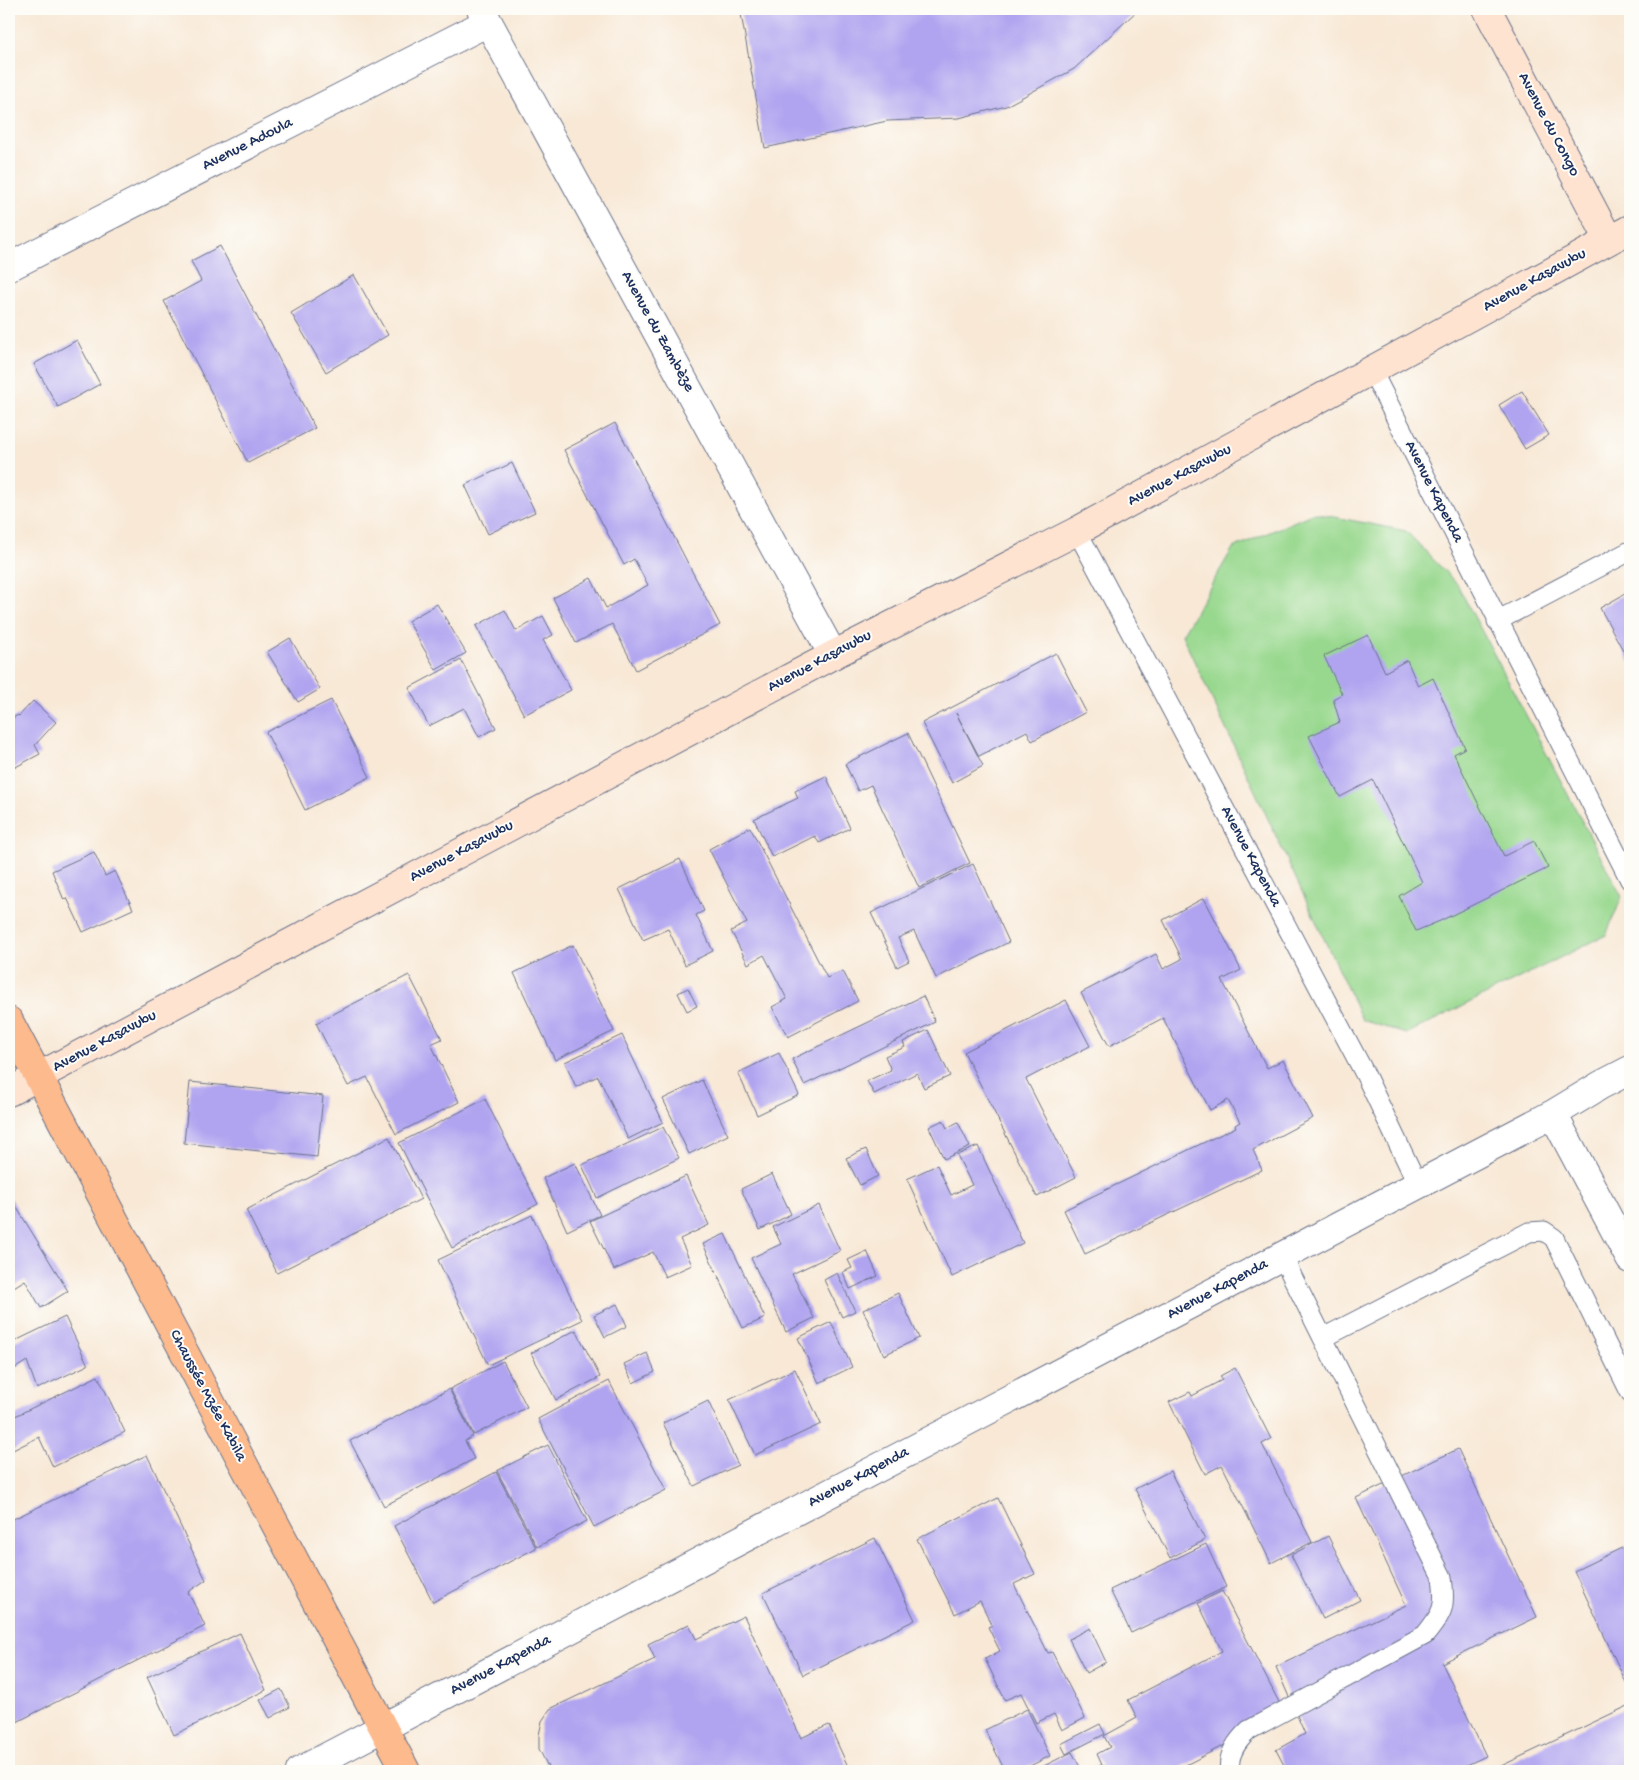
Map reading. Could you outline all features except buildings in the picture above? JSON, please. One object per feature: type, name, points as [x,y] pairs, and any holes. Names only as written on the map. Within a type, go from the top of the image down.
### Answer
[{"type":"highway","name":"Chaussée Mzée Kabila","points":[[9,1021],[406,1771]]},
{"type":"main road","name":"Avenue du Congo","points":[[1487,9],[1620,235]]},
{"type":"main road","name":"Avenue Kasavubu","points":[[9,1092],[833,655],[1077,531],[1620,235]]},
{"type":"street","name":"Avenue Adoula","points":[[9,267],[484,16]]},
{"type":"street","name":"Avenue du Zambèze","points":[[484,16],[833,655]]},
{"type":"street","name":"Avenue Kapenda","points":[[300,1771],[1553,1114],[1630,1070]]},
{"type":"street","points":[[1553,1114],[1630,1259]]},
{"type":"lane","name":"Avenue Kapenda","points":[[1372,371],[1630,880]]},
{"type":"lane","name":"Avenue Kapenda","points":[[1077,531],[1352,1049],[1418,1185]]},
{"type":"lane","points":[[1497,620],[1630,551]]},
{"type":"lane","points":[[1323,1338],[1529,1232],[1544,1231],[1554,1238],[1630,1392]]},
{"type":"lane","points":[[1230,1771],[1229,1765],[1234,1744],[1248,1730],[1426,1636],[1439,1618],[1445,1599],[1442,1577],[1282,1256]]},
{"type":"green space","points":[[1314,513],[1406,531],[1457,584],[1622,897],[1606,935],[1406,1034],[1362,1020],[1182,635],[1233,548]]}]
